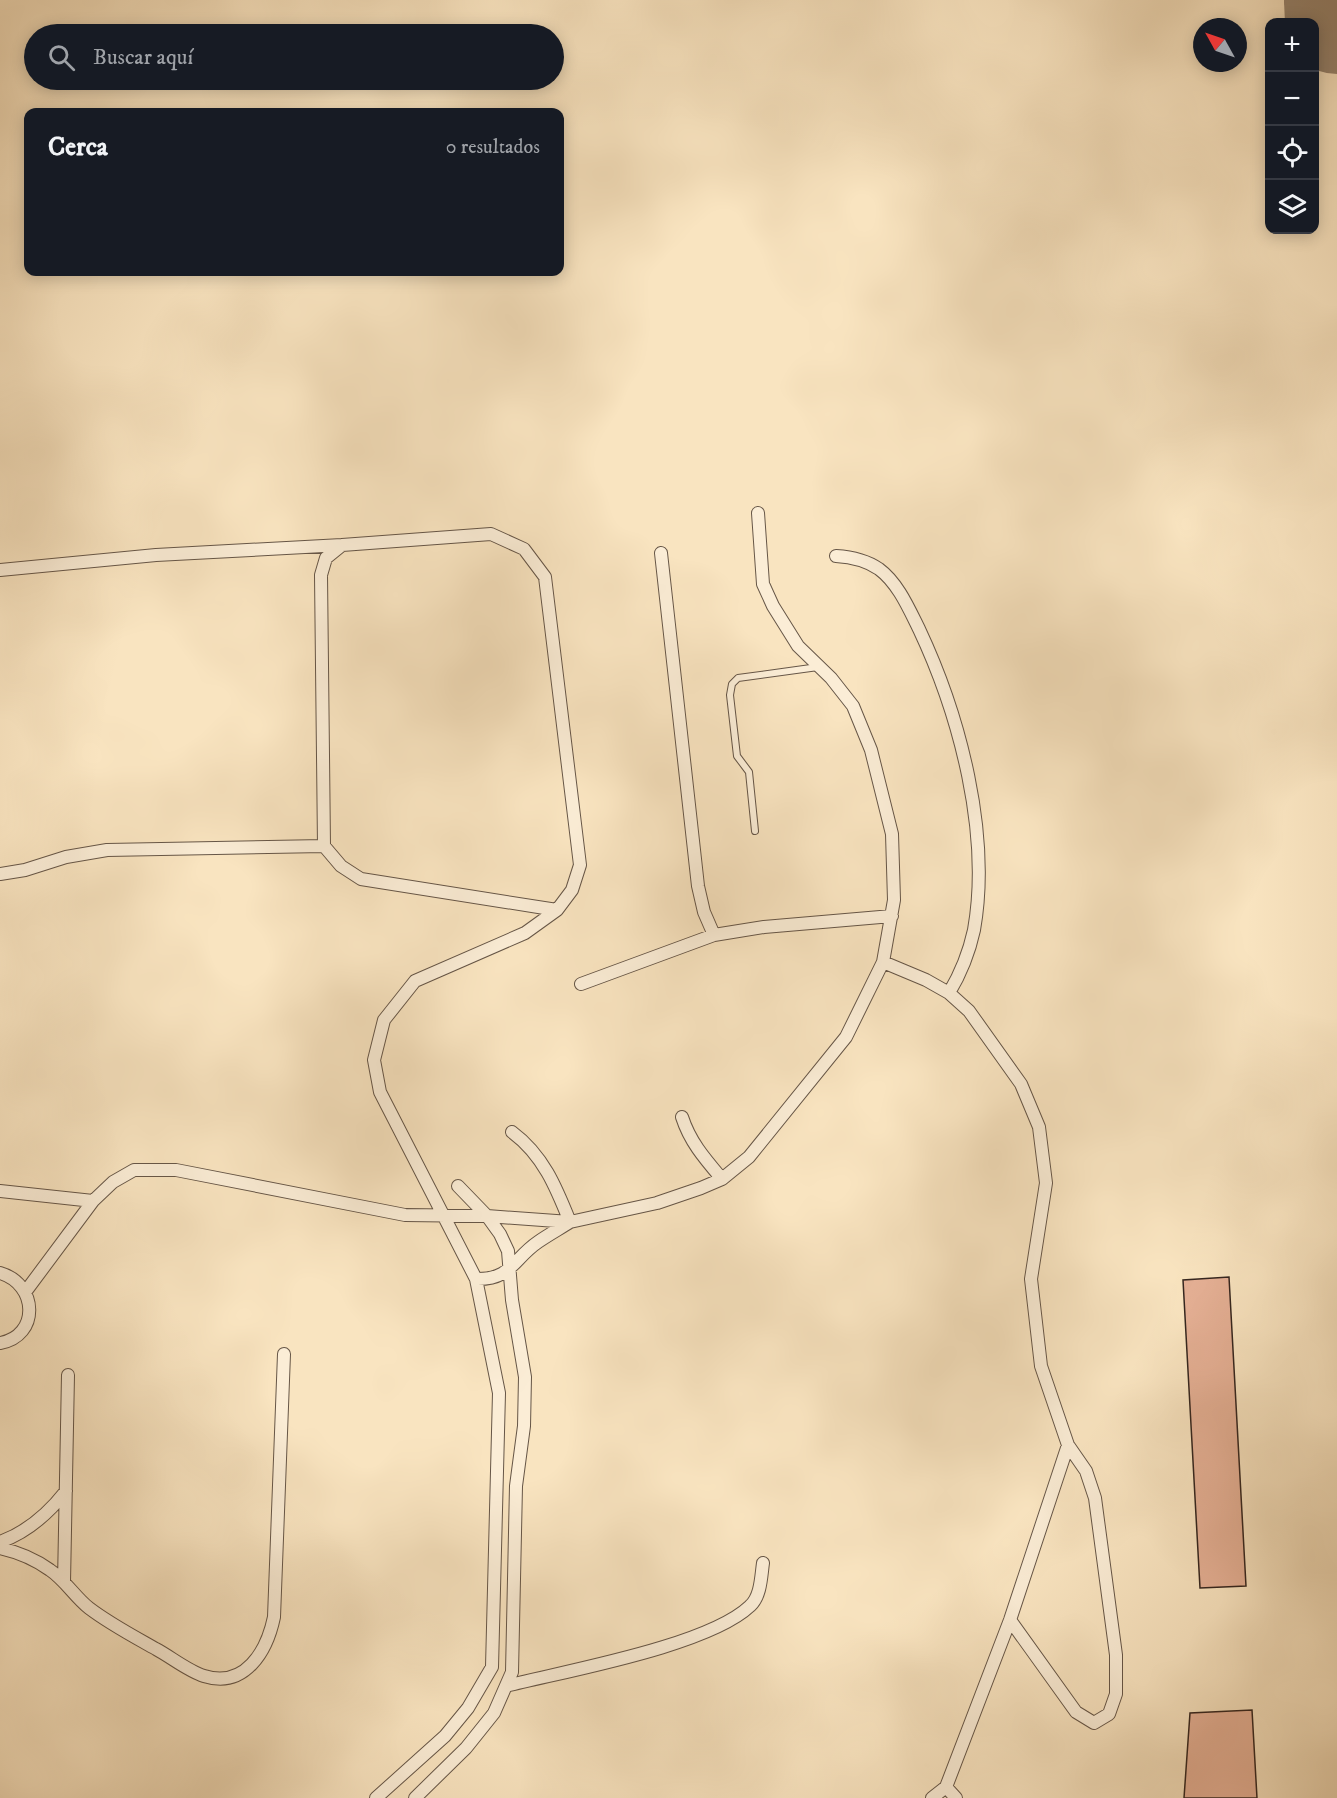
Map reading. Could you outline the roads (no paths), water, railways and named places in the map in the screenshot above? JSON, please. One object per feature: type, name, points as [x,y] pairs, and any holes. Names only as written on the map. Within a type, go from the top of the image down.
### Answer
[{"type":"street","points":[[26,1291],[93,1201],[113,1182],[134,1170],[176,1170],[405,1215],[487,1216],[570,1222],[657,1203],[722,1179],[749,1156],[846,1037],[883,962],[894,900],[892,834],[871,750],[853,706],[798,646],[782,624],[763,584],[758,513]]},
{"type":"street","points":[[0,570],[156,555],[491,534],[524,549],[545,577],[580,865],[572,890],[557,910],[525,933],[415,981],[384,1020],[374,1060],[380,1092],[476,1279],[499,1393],[492,1667],[468,1708],[445,1737],[376,1798]]},
{"type":"street","points":[[342,544],[326,558],[321,575],[324,846],[341,866],[361,879],[557,910]]},
{"type":"street","points":[[662,553],[698,886],[704,912],[714,935]]},
{"type":"street","points":[[836,556],[866,561],[881,570],[892,583],[909,609],[932,657],[952,712],[968,777],[976,830],[978,883],[974,929],[964,967],[949,993]]},
{"type":"street","points":[[0,874],[25,870],[66,857],[107,850],[324,846]]},
{"type":"street","points":[[581,984],[714,935],[793,924],[892,916]]},
{"type":"street","points":[[883,962],[905,970],[949,993],[969,1011],[1021,1084],[1039,1127],[1046,1183],[1031,1279],[1041,1366],[1068,1445],[1086,1471],[1095,1498],[1116,1655],[1116,1694],[1109,1714],[1094,1723],[1076,1712],[1010,1620]]},
{"type":"street","points":[[682,1117],[692,1142],[722,1179]]},
{"type":"street","points":[[512,1132],[536,1154],[554,1182],[570,1222]]},
{"type":"street","points":[[415,1798],[466,1748],[494,1713],[512,1672],[516,1486],[524,1426],[525,1377],[508,1251],[500,1234],[487,1216],[458,1186]]},
{"type":"street","points":[[0,1191],[93,1201]]},
{"type":"street","points":[[476,1279],[492,1279],[509,1270],[537,1242],[570,1222]]},
{"type":"street","points":[[0,1273],[18,1282],[26,1291],[29,1315],[25,1327],[17,1336],[0,1343]]},
{"type":"street","points":[[0,1548],[21,1553],[50,1570],[87,1606],[113,1624],[204,1676],[223,1677],[243,1673],[260,1658],[270,1638],[274,1617],[284,1354]]},
{"type":"street","points":[[64,1582],[68,1374]]},
{"type":"street","points":[[932,1798],[946,1787],[1010,1620],[1068,1445]]},
{"type":"street","points":[[0,1542],[32,1526],[49,1512],[66,1491]]},
{"type":"street","points":[[506,1686],[684,1640],[730,1621],[752,1605],[760,1586],[763,1563]]},
{"type":"street","points":[[946,1787],[956,1798]]},
{"type":"lane","points":[[755,831],[748,772],[737,756],[730,695],[732,684],[738,678],[819,667]]}]
